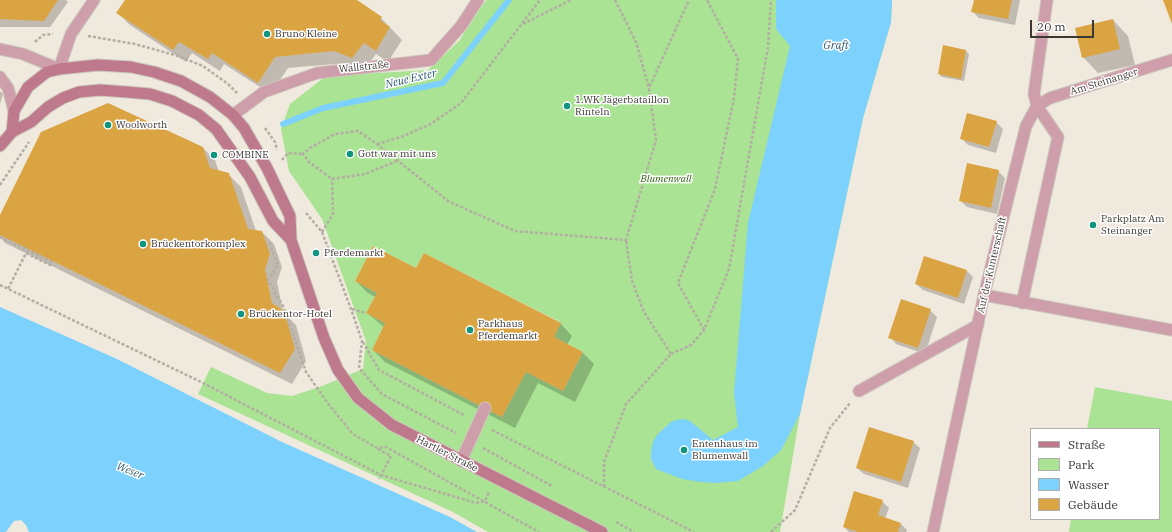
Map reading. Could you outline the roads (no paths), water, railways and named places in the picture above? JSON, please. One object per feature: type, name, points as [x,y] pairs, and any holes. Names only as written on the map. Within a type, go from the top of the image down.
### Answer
[{"type":"main road","points":[[12,132],[14,111],[28,87],[43,75],[59,69],[98,65],[131,67],[154,72],[181,81],[210,97],[233,115],[253,142],[290,216],[291,240]]},
{"type":"main road","points":[[0,146],[12,132],[31,122],[48,107],[62,98],[79,92],[100,90],[150,94],[172,101],[199,115],[216,129],[250,177],[273,222],[291,240]]},
{"type":"main road","name":"Hartler Straße","points":[[291,240],[324,338],[338,370],[358,398],[392,425],[602,532]]},
{"type":"street","points":[[0,49],[24,54],[59,69],[71,34],[94,0]]},
{"type":"street","name":"Wallstraße","points":[[233,115],[264,92],[318,73],[431,60],[461,26],[478,0]]},
{"type":"street","points":[[1022,303],[1058,138],[1037,106],[1034,94],[1047,0]]},
{"type":"street","name":"Am Steinanger","points":[[1037,106],[1050,98],[1172,60]]},
{"type":"street","points":[[0,77],[8,88],[14,111]]},
{"type":"street","name":"Auf der Kunterschaft","points":[[933,532],[984,295],[1026,126],[1037,106]]},
{"type":"street","points":[[984,295],[1172,330]]},
{"type":"street","points":[[859,391],[978,325]]},
{"type":"street","points":[[461,461],[479,423],[484,408]]},
{"type":"water","name":"Graft","points":[[776,0],[892,0],[891,22],[863,118],[800,414],[781,450],[763,466],[738,481],[715,483],[682,479],[656,469],[651,459],[653,442],[657,435],[671,422],[683,419],[690,421],[713,440],[738,427],[734,393],[748,223],[790,46],[776,29]]},
{"type":"water","name":"Weser","points":[[0,307],[117,359],[282,442],[450,517],[477,532],[29,532],[26,525],[21,520],[14,521],[6,532],[0,532]]},
{"type":"waterway","name":"Neue Exter","points":[[283,124],[323,108],[443,83],[509,0]]},
{"type":"place","name":"Bruno Kleine","points":[[267,34]]},
{"type":"place","name":"1.WK Jägerbataillon Rinteln","points":[[567,106]]},
{"type":"place","name":"Woolworth","points":[[108,125]]},
{"type":"place","name":"Gott war mit uns","points":[[350,154]]},
{"type":"place","name":"COMBINE","points":[[214,155]]},
{"type":"place","name":"Parkplatz Am Steinanger","points":[[1093,225]]},
{"type":"place","name":"Brückentorkomplex","points":[[143,244]]},
{"type":"place","name":"Pferdemarkt","points":[[316,253]]},
{"type":"place","name":"Brückentor-Hotel","points":[[241,314]]},
{"type":"place","name":"Parkhaus Pferdemarkt","points":[[470,330]]},
{"type":"place","name":"Entenhaus im Blumenwall","points":[[684,450]]},
{"type":"park label","name":"Blumenwall","points":[[666,179]]}]
